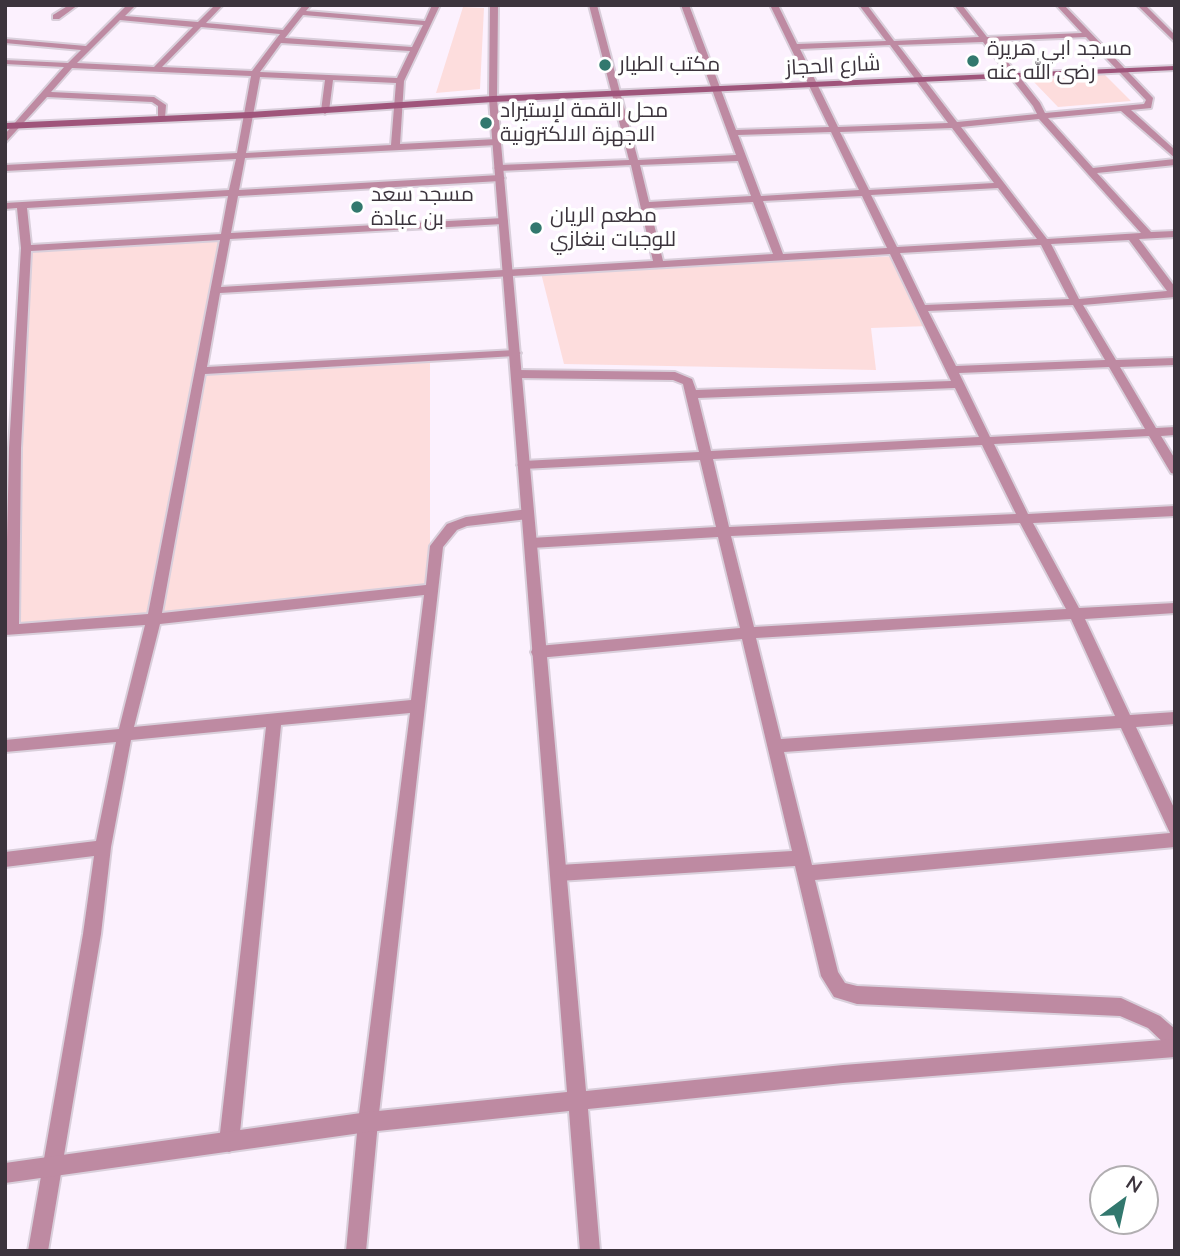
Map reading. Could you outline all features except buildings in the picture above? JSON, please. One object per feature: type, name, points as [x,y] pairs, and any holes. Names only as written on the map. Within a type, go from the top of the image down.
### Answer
[{"type":"main road","name":"شارع الحجاز","points":[[10,126],[325,111],[493,99],[1175,68]]},
{"type":"street","points":[[56,17],[74,5]]},
{"type":"street","points":[[121,5],[132,6]]},
{"type":"street","points":[[157,68],[219,5]]},
{"type":"street","points":[[395,148],[400,81],[436,5]]},
{"type":"street","points":[[494,5],[493,99],[496,142],[590,1251]]},
{"type":"street","points":[[593,5],[618,93],[659,265]]},
{"type":"street","points":[[686,5],[779,258]]},
{"type":"street","points":[[774,5],[920,308],[1024,518],[1075,613],[1123,722],[1175,828]]},
{"type":"street","points":[[863,5],[1045,243],[1076,302],[1175,470]]},
{"type":"street","points":[[958,5],[972,5]]},
{"type":"street","points":[[958,5],[1037,105],[1043,118],[1149,236]]},
{"type":"street","points":[[733,133],[953,125],[1148,106],[1150,100],[1060,5]]},
{"type":"street","points":[[1141,5],[1175,40]]},
{"type":"street","points":[[5,140],[10,126],[86,48],[132,6]]},
{"type":"street","points":[[38,1251],[92,934],[103,847],[125,733],[155,619],[258,65],[304,9],[427,23]]},
{"type":"street","points":[[119,18],[284,32]]},
{"type":"street","points":[[794,47],[1087,35]]},
{"type":"street","points":[[278,40],[413,49]]},
{"type":"street","points":[[5,41],[86,48]]},
{"type":"street","points":[[5,62],[400,81]]},
{"type":"street","points":[[325,111],[329,77]]},
{"type":"street","points":[[44,94],[154,100],[162,105],[161,118]]},
{"type":"street","points":[[1124,109],[1175,155]]},
{"type":"street","points":[[5,169],[496,142]]},
{"type":"street","points":[[5,206],[232,195],[635,162],[742,158]]},
{"type":"street","points":[[1090,171],[1175,162]]},
{"type":"street","points":[[645,205],[1001,185]]},
{"type":"street","points":[[22,206],[26,248],[10,448],[9,630],[155,619],[432,589]]},
{"type":"street","points":[[26,248],[503,221]]},
{"type":"street","points":[[217,290],[1175,234]]},
{"type":"street","points":[[1132,237],[1174,293]]},
{"type":"street","points":[[920,308],[1076,302],[1174,293]]},
{"type":"street","points":[[203,371],[515,353]]},
{"type":"street","points":[[951,370],[1114,365],[1175,360]]},
{"type":"street","points":[[517,374],[675,376],[688,382],[703,457],[750,633],[830,976],[840,991],[857,995],[1121,1007],[1154,1022],[1175,1042]]},
{"type":"street","points":[[692,394],[958,384]]},
{"type":"street","points":[[523,465],[1175,431]]},
{"type":"street","points":[[531,543],[1175,511]]},
{"type":"street","points":[[356,1251],[368,1122],[437,546],[452,527],[466,522],[528,514]]},
{"type":"street","points":[[538,652],[750,633],[1175,608]]},
{"type":"street","points":[[5,746],[416,706]]},
{"type":"street","points":[[776,746],[1175,718]]},
{"type":"street","points":[[229,1142],[274,719]]},
{"type":"street","points":[[559,873],[804,866],[1175,840]]},
{"type":"street","points":[[5,860],[103,847]]},
{"type":"street","points":[[5,1173],[368,1122],[842,1074],[1175,1048]]},
{"type":"shaded area","points":[[463,7],[484,8],[480,89],[436,93]]},
{"type":"shaded area","points":[[1104,74],[1131,101],[1058,107],[1032,80]]},
{"type":"shaded area","points":[[223,238],[154,618],[14,628],[26,249]]},
{"type":"shaded area","points":[[900,256],[929,326],[871,328],[876,370],[564,364],[541,273]]},
{"type":"shaded area","points":[[430,359],[430,588],[156,617],[204,371]]},
{"type":"place","name":"مسجد ابي هريرة رضى الله عنه","points":[[973,61]]},
{"type":"place","name":"مكتب الطيار","points":[[605,65]]},
{"type":"place","name":"محل القمة لإستيراد الاجهزة الالكترونية","points":[[486,123]]},
{"type":"place","name":"مسجد سعد بن عبادة","points":[[357,207]]},
{"type":"place","name":"مطعم الريان للوجبات بنغازي","points":[[536,228]]}]
